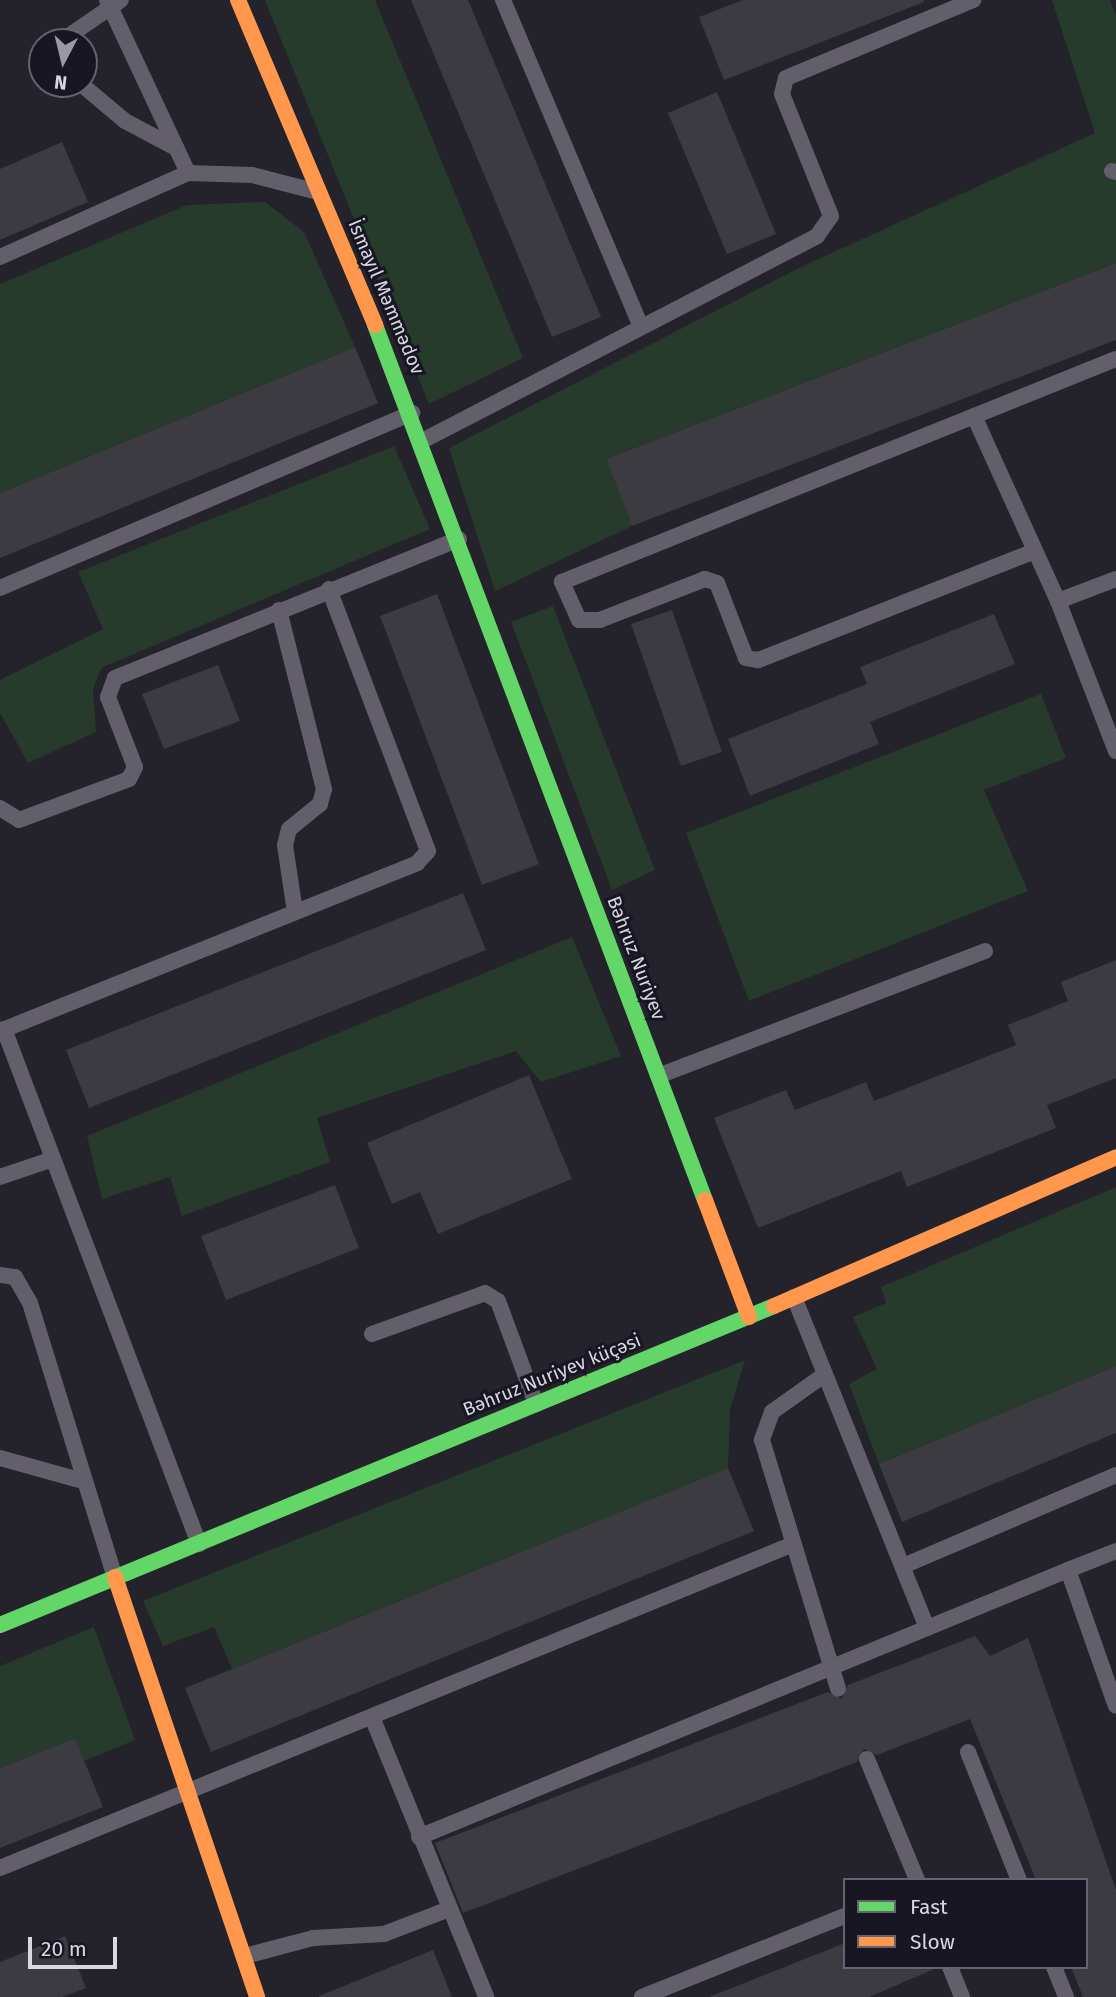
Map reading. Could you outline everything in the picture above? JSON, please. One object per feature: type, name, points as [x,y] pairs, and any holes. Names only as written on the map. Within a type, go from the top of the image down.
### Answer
[{"type":"street","name":"İsmayıl Məmmədov","points":[[238,0],[412,413],[484,614]]},
{"type":"street","name":"Bəhruz Nuriyev","points":[[484,614],[749,1317]]},
{"type":"street","name":"Bəhruz Nuriyev küçəsi","points":[[0,1625],[749,1317],[1116,1157]]},
{"type":"street","points":[[115,1577],[257,1997]]},
{"type":"lane","points":[[503,0],[641,327]]},
{"type":"lane","points":[[422,441],[817,236],[831,216],[782,94],[786,78],[973,0]]},
{"type":"lane","points":[[79,28],[112,1],[188,173]]},
{"type":"lane","points":[[97,98],[124,121],[176,148]]},
{"type":"lane","points":[[0,257],[188,173],[252,175],[320,192]]},
{"type":"lane","points":[[1035,551],[758,660],[746,658],[717,583],[705,579],[589,620],[579,620],[562,583],[1116,359]]},
{"type":"lane","points":[[0,588],[412,413]]},
{"type":"lane","points":[[974,416],[1058,601],[1114,742]]},
{"type":"lane","points":[[0,808],[19,820],[129,779],[135,767],[108,696],[115,678],[329,589],[459,539]]},
{"type":"lane","points":[[1058,601],[1116,579]]},
{"type":"lane","points":[[199,1544],[2,1030],[417,863],[428,851],[329,589]]},
{"type":"lane","points":[[279,610],[324,789],[320,804],[289,829],[285,845],[295,912]]},
{"type":"lane","points":[[658,1076],[985,951]]},
{"type":"lane","points":[[0,1177],[53,1159]]},
{"type":"lane","points":[[0,1275],[15,1278],[30,1303],[83,1481],[115,1577]]},
{"type":"lane","points":[[372,1334],[485,1293],[498,1301],[536,1404]]},
{"type":"lane","points":[[794,1297],[926,1626]]},
{"type":"lane","points":[[824,1375],[772,1412],[762,1440],[791,1545],[828,1666],[838,1689]]},
{"type":"lane","points":[[2,1451],[83,1481]]},
{"type":"lane","points":[[903,1566],[1116,1475]]},
{"type":"lane","points":[[0,1868],[791,1545]]},
{"type":"lane","points":[[419,1837],[828,1666],[1116,1551]]},
{"type":"lane","points":[[1068,1570],[1112,1682],[1116,1706]]},
{"type":"lane","points":[[372,1717],[447,1910],[486,1997]]},
{"type":"lane","points":[[968,1752],[1018,1878]]},
{"type":"lane","points":[[867,1759],[915,1878]]},
{"type":"lane","points":[[245,1956],[313,1938],[384,1934],[447,1910]]},
{"type":"lane","points":[[642,1997],[843,1917]]},
{"type":"lane","points":[[951,1969],[962,1997]]},
{"type":"lane","points":[[1055,1969],[1066,1997]]},
{"type":"green space","points":[[265,0],[375,0],[523,358],[429,404]]},
{"type":"green space","points":[[1052,0],[1110,0],[1116,16],[1116,263],[606,459],[632,526],[495,591],[449,448],[801,267],[1095,133]]},
{"type":"green space","points":[[265,202],[304,232],[355,347],[0,493],[0,284],[187,205]]},
{"type":"green space","points":[[394,446],[430,529],[101,668],[93,690],[96,732],[28,763],[0,713],[0,680],[103,629],[78,572]]},
{"type":"green space","points":[[553,606],[655,870],[612,890],[511,622]]},
{"type":"green space","points":[[1041,694],[1066,758],[984,790],[1028,891],[749,1001],[686,833]]},
{"type":"green space","points":[[572,937],[621,1056],[541,1082],[516,1051],[317,1118],[330,1162],[182,1216],[170,1177],[102,1199],[87,1136]]},
{"type":"green space","points":[[1116,1187],[1116,1366],[879,1464],[849,1384],[877,1369],[853,1317],[886,1303],[881,1287]]},
{"type":"green space","points":[[745,1360],[730,1410],[728,1468],[232,1669],[214,1627],[163,1646],[143,1601]]},
{"type":"green space","points":[[94,1627],[135,1740],[84,1761],[75,1738],[0,1768],[0,1666]]},
{"type":"building","points":[[411,0],[468,0],[601,317],[552,337]]},
{"type":"building","points":[[743,0],[924,2],[724,80],[699,17]]},
{"type":"building","points":[[717,92],[776,234],[727,254],[668,113]]},
{"type":"building","points":[[62,142],[88,202],[0,240],[0,169]]},
{"type":"building","points":[[1116,263],[1116,340],[632,526],[606,459]]},
{"type":"building","points":[[355,347],[378,403],[0,558],[0,493]]},
{"type":"building","points":[[437,594],[539,864],[482,885],[380,616]]},
{"type":"building","points":[[672,610],[722,752],[681,766],[631,624]]},
{"type":"building","points":[[994,614],[1015,664],[870,722],[879,744],[750,796],[728,739],[867,684],[860,667]]},
{"type":"building","points":[[218,665],[240,721],[164,749],[142,694]]},
{"type":"building","points":[[463,893],[486,950],[89,1108],[66,1050]]},
{"type":"building","points":[[1116,960],[1116,1078],[1047,1105],[1056,1128],[907,1187],[901,1171],[758,1228],[714,1118],[786,1090],[795,1110],[866,1082],[874,1101],[1016,1045],[1008,1025],[1068,1001],[1061,982]]},
{"type":"building","points":[[529,1075],[572,1179],[438,1234],[420,1192],[392,1204],[367,1143]]},
{"type":"building","points":[[335,1185],[359,1248],[226,1300],[201,1236]]},
{"type":"building","points":[[1116,1366],[1116,1433],[902,1522],[879,1464]]},
{"type":"building","points":[[728,1468],[754,1531],[211,1752],[185,1688]]},
{"type":"building","points":[[975,1636],[990,1656],[1028,1638],[1116,1890],[1116,1997],[1083,1997],[1072,1969],[1088,1969],[1088,1878],[1035,1878],[970,1719],[877,1755],[864,1749],[857,1762],[463,1913],[435,1843],[828,1692],[842,1699],[848,1685]]},
{"type":"building","points":[[75,1738],[103,1807],[0,1848],[0,1768]]},
{"type":"building","points":[[65,1936],[86,1988],[62,1997],[0,1997],[0,1962]]},
{"type":"building","points":[[843,1944],[843,1969],[934,1969],[869,1997],[709,1997]]},
{"type":"building","points":[[433,1950],[452,1997],[319,1997],[319,1996]]},
{"type":"traffic: fast","points":[[375,325],[705,1200]]},
{"type":"traffic: fast","points":[[0,1625],[774,1306]]},
{"type":"traffic: slow","points":[[238,0],[375,325]]},
{"type":"traffic: slow","points":[[774,1306],[1116,1157]]},
{"type":"traffic: slow","points":[[705,1200],[749,1317]]},
{"type":"traffic: slow","points":[[115,1577],[257,1997]]}]
